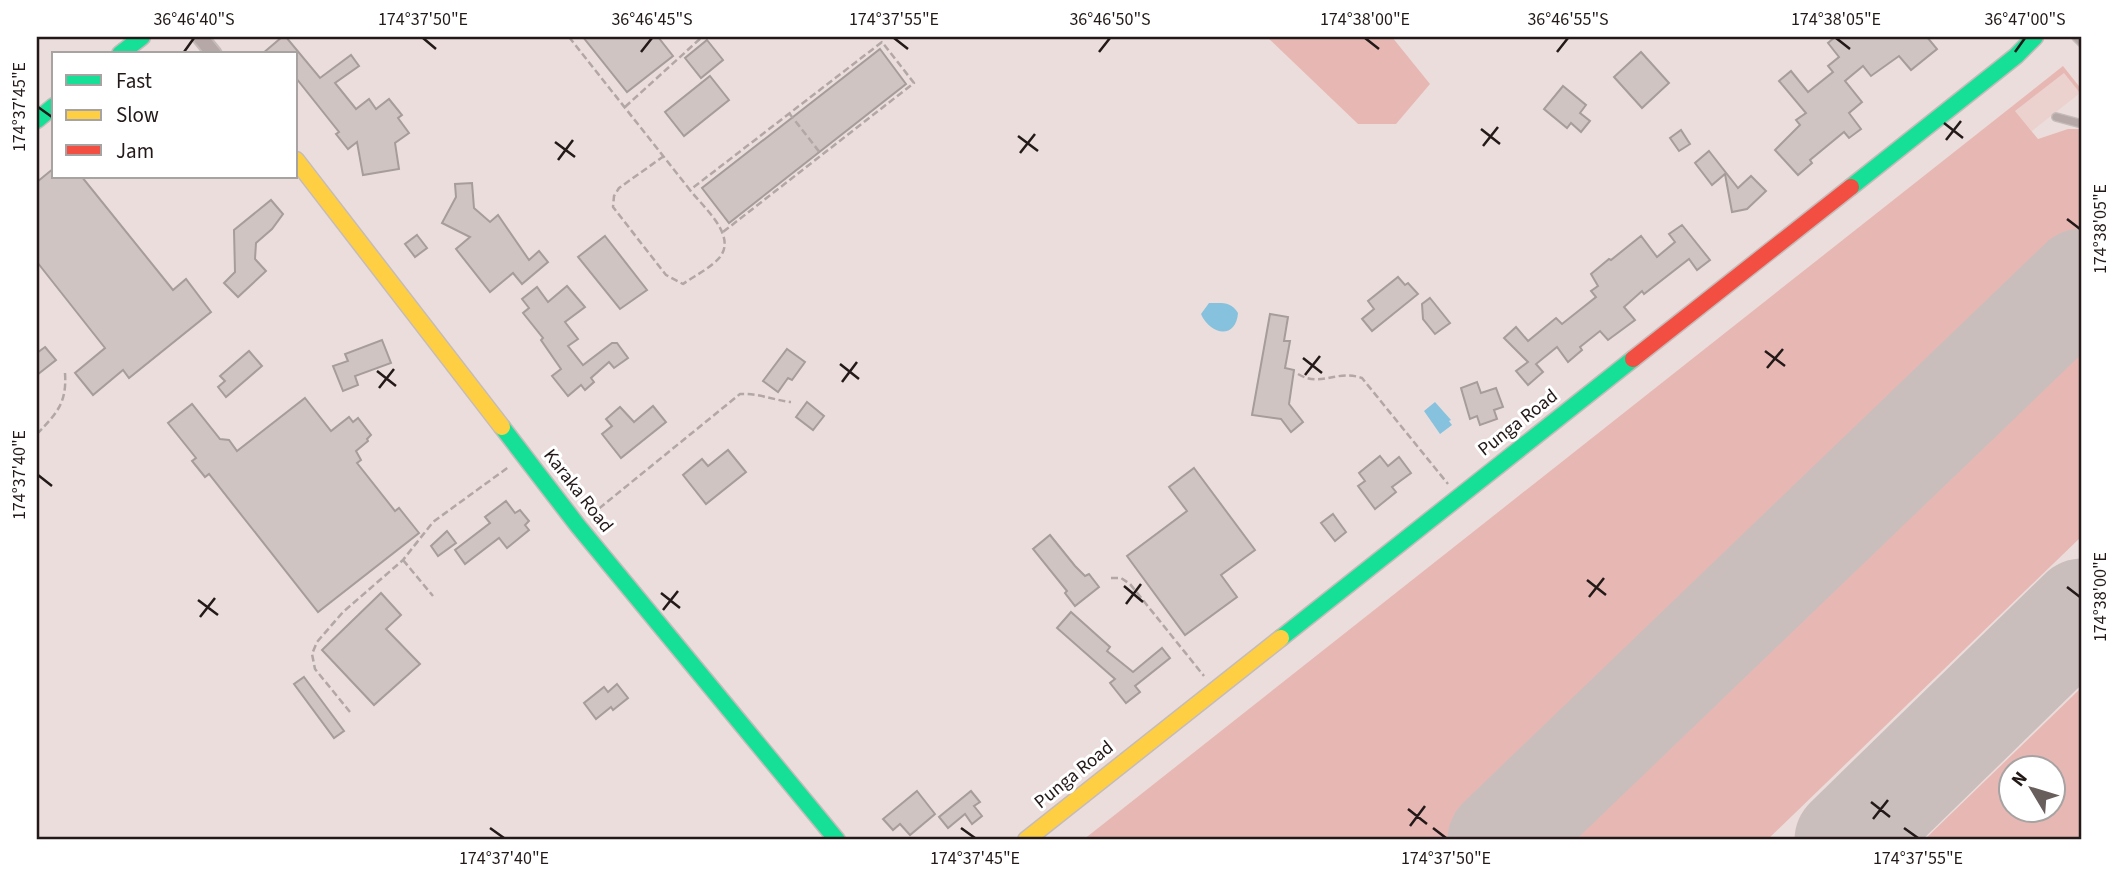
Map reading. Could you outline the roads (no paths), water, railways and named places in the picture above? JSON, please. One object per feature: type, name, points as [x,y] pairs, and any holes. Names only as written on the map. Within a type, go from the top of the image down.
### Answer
[{"type":"street","points":[[123,52],[142,37]]},
{"type":"street","points":[[200,37],[212,52]]},
{"type":"street","name":"Punga Road","points":[[1026,840],[2005,64],[2035,37]]},
{"type":"street","points":[[37,120],[52,108]]},
{"type":"street","name":"Karaka Road","points":[[298,163],[578,526],[837,840]]},
{"type":"lane","points":[[2076,37],[2082,43]]},
{"type":"lane","points":[[2056,117],[2082,124]]},
{"type":"water","points":[[1209,303],[1226,304],[1235,309],[1238,313],[1233,327],[1222,332],[1205,321],[1201,314]]},
{"type":"water","points":[[1435,402],[1451,420],[1449,421],[1452,425],[1440,434],[1424,411]]}]
